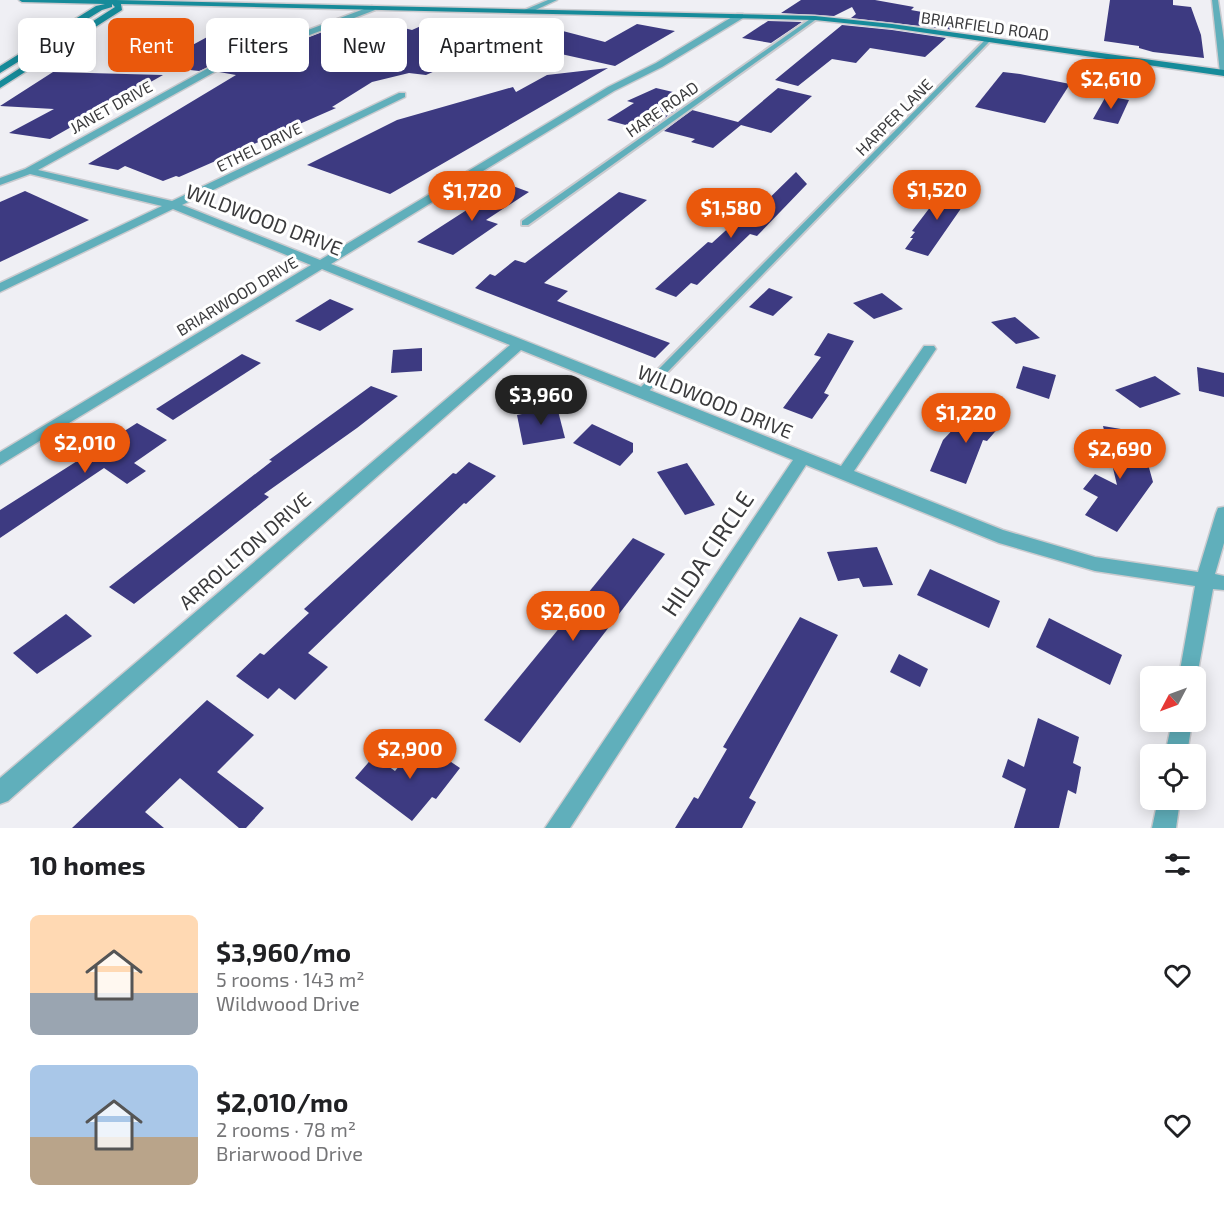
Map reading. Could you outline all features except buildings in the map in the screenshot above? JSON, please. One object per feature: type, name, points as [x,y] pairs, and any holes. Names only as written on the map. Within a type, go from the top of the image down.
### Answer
[{"type":"main road","name":"BRIARFIELD ROAD","points":[[22,0],[815,18],[1224,73]]},
{"type":"main road","points":[[0,69],[99,8],[118,1],[119,8],[0,85]]},
{"type":"street","points":[[526,11],[554,0]]},
{"type":"street","points":[[1215,0],[1224,73]]},
{"type":"street","name":"JANET DRIVE","points":[[0,182],[29,171],[215,68],[372,8]]},
{"type":"street","name":"BRIARWOOD DRIVE","points":[[0,459],[611,89],[659,66],[740,16]]},
{"type":"street","name":"ETHEL DRIVE","points":[[0,288],[402,95]]},
{"type":"street","name":"WILDWOOD DRIVE","points":[[29,171],[173,205],[999,536],[1095,564],[1224,583]]},
{"type":"street","name":"ARROLLTON DRIVE","points":[[0,793],[520,344]]},
{"type":"street","points":[[844,474],[929,349]]},
{"type":"street","name":"HILDA CIRCLE","points":[[556,828],[802,458]]},
{"type":"street","points":[[1191,666],[1205,579],[1224,513]]},
{"type":"street","points":[[1164,828],[1167,810]]},
{"type":"lane","name":"HARE ROAD","points":[[525,223],[815,18]]},
{"type":"lane","name":"HARPER LANE","points":[[641,393],[988,40]]}]
